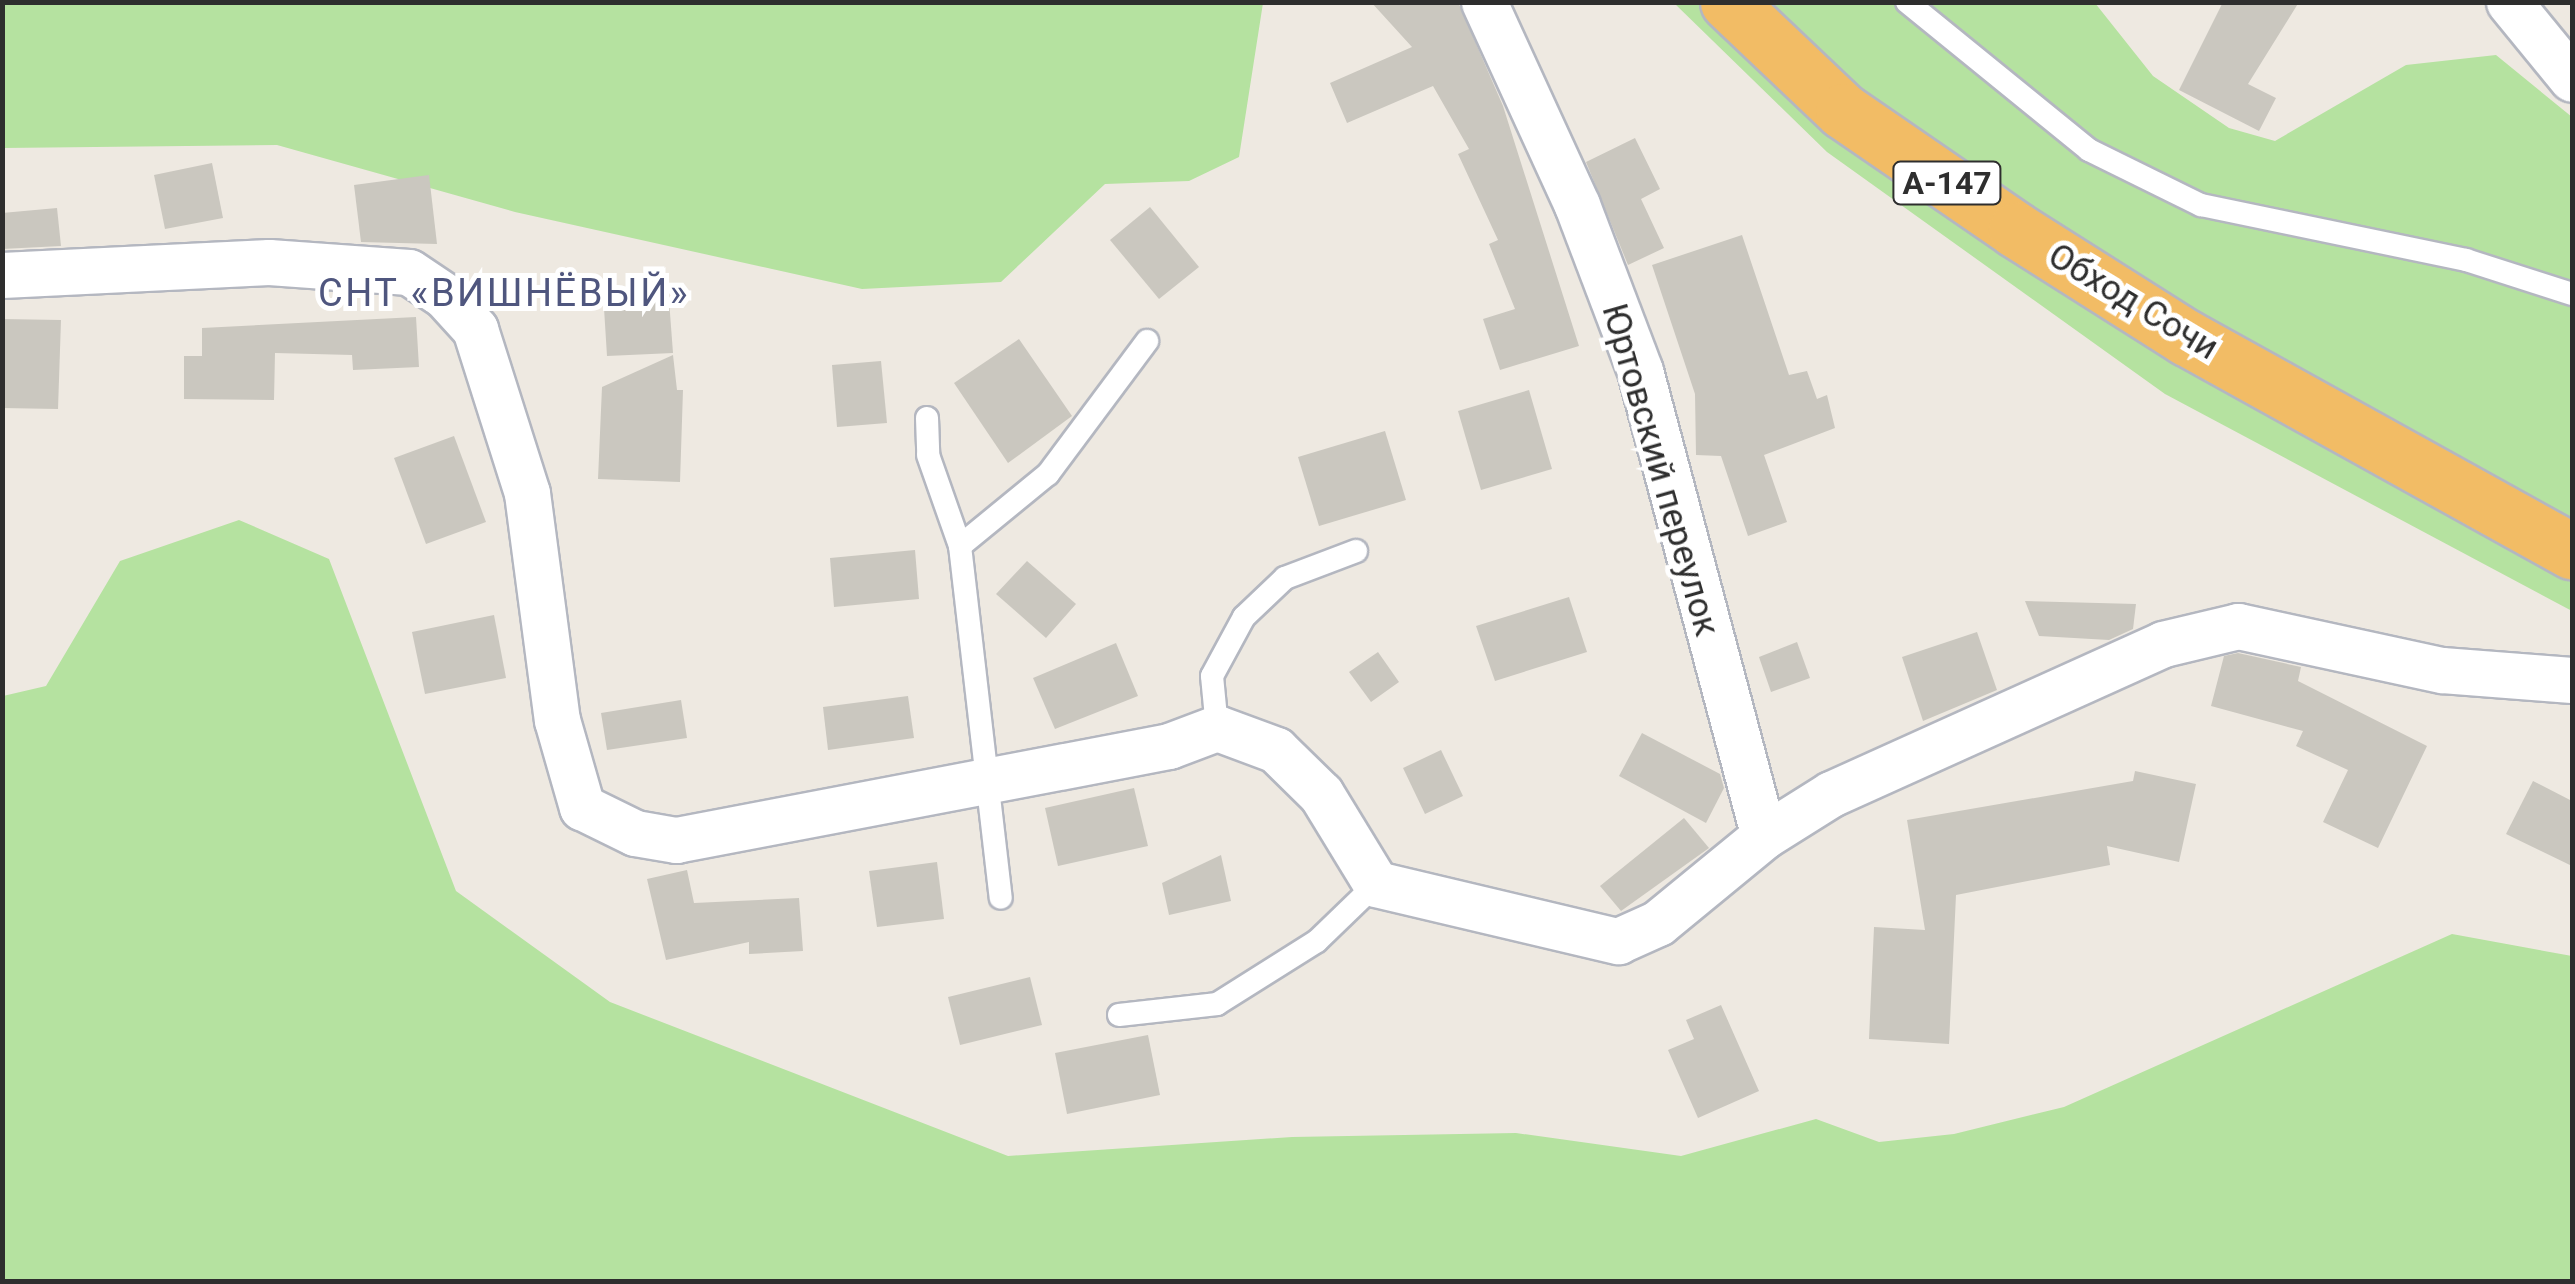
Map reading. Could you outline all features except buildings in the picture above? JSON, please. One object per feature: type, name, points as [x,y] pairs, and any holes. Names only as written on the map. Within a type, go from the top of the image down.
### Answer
[{"type":"highway","name":"Обход Сочи","points":[[1728,2],[1843,112],[2016,230],[2187,338],[2572,551]]},
{"type":"street","name":"Юртовский переулок","points":[[1484,2],[1577,205],[1640,371],[1764,836]]},
{"type":"street","points":[[2509,2],[2572,79]]},
{"type":"street","points":[[2,275],[269,262],[409,272],[445,296],[474,329],[527,492],[557,720],[582,807],[635,833],[676,840],[1168,746],[1217,728],[1276,750],[1321,794],[1376,884],[1618,941],[1658,923],[1764,836],[1831,794],[2163,644],[2238,626],[2442,670],[2572,680]]},
{"type":"lane","points":[[1907,2],[2089,150],[2201,205],[2466,260],[2572,294]]},
{"type":"lane","points":[[960,546],[1048,474],[1147,342]]},
{"type":"lane","points":[[926,418],[928,455],[960,546],[993,777],[1001,898]]},
{"type":"lane","points":[[1217,728],[1212,676],[1244,617],[1285,578],[1356,551]]},
{"type":"lane","points":[[1119,1015],[1217,1004],[1317,941],[1376,884]]},
{"type":"green space","points":[[3,3],[1263,3],[1239,157],[1189,181],[1105,184],[1001,282],[862,289],[515,212],[277,145],[3,148]]},
{"type":"green space","points":[[1674,3],[2095,3],[2153,76],[2229,128],[2275,141],[2406,65],[2496,55],[2572,117],[2572,611],[2165,394],[1827,152]]},
{"type":"green space","points":[[239,520],[329,559],[456,891],[610,1002],[1008,1156],[1292,1137],[1516,1133],[1681,1156],[1816,1119],[1879,1142],[1954,1134],[2064,1107],[2452,934],[2572,956],[2572,1281],[3,1281],[3,696],[46,686],[120,561]]},
{"type":"district","name":"СНТ «ВИШНЁВЫЙ»","points":[[504,294]]}]
